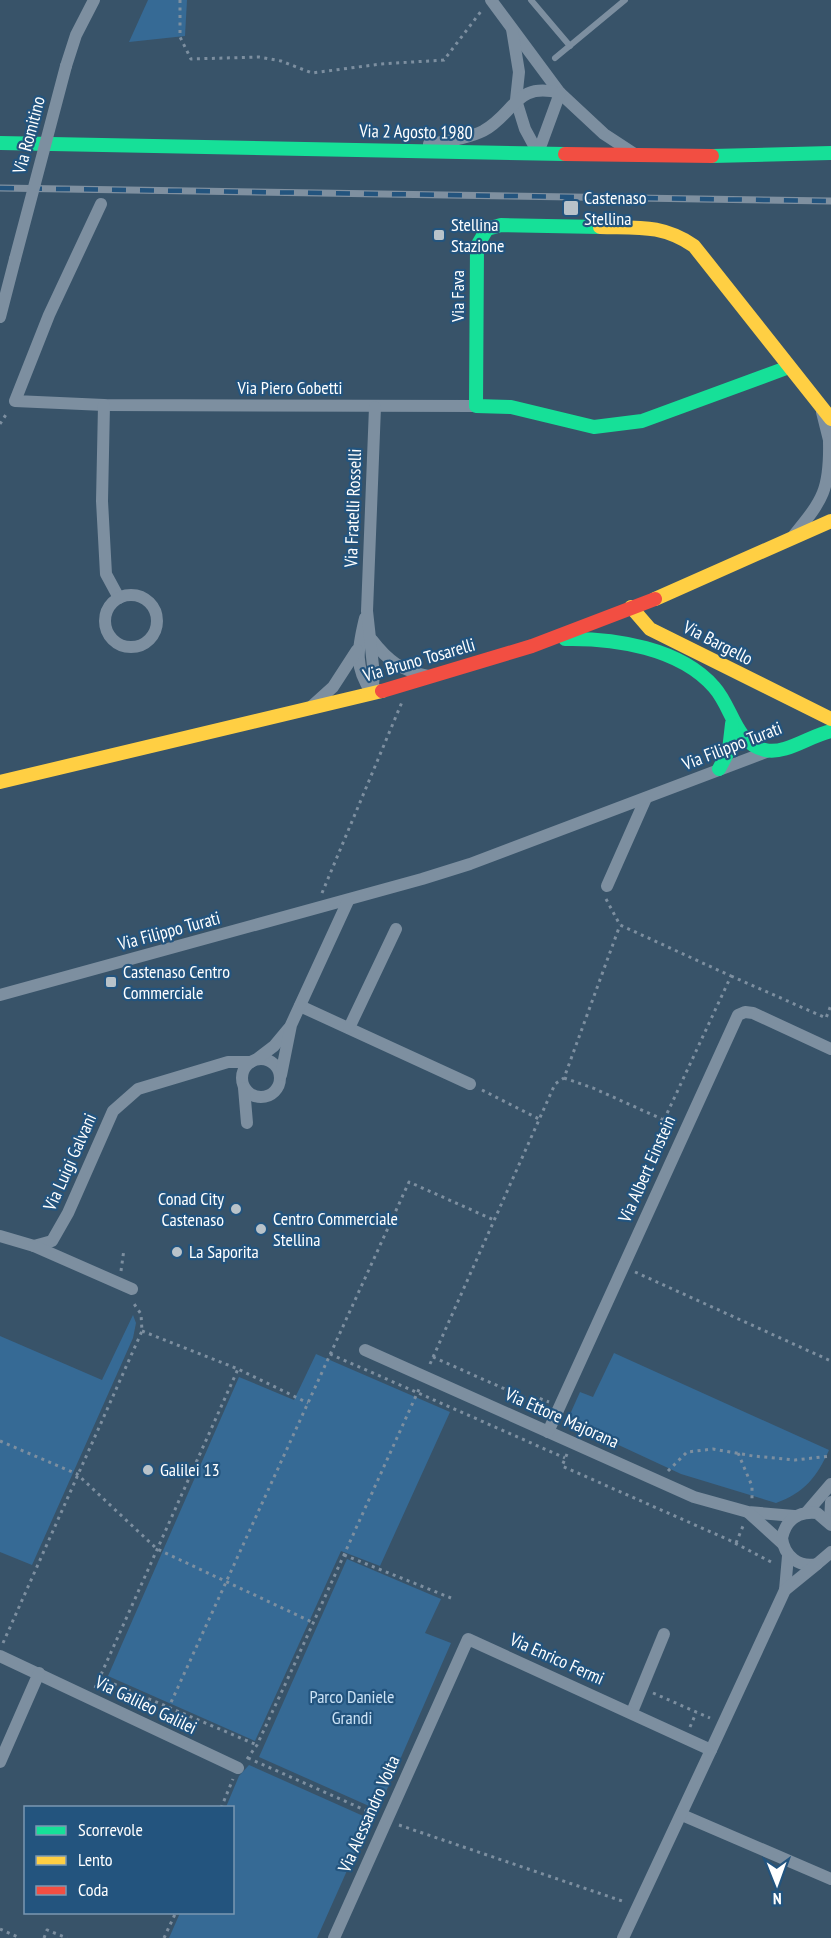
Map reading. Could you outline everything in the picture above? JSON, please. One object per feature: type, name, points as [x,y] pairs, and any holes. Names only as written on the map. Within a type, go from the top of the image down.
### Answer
[{"type":"street","name":"Via Romitino","points":[[0,317],[66,66],[76,35],[94,0]]},
{"type":"street","points":[[491,0],[510,22],[560,93],[604,134],[637,155]]},
{"type":"street","points":[[510,22],[517,51],[519,86],[516,100],[525,129],[538,153]]},
{"type":"street","points":[[390,149],[451,140],[482,132],[495,123],[516,100],[537,90],[560,93]]},
{"type":"street","points":[[538,153],[560,93]]},
{"type":"street","name":"Via 2 Agosto 1980","points":[[3,140],[637,155],[831,153]]},
{"type":"street","name":"Via Piero Gobetti","points":[[101,204],[49,315],[15,401],[105,405],[476,406]]},
{"type":"street","name":"Via Fava","points":[[476,406],[477,246],[487,229],[501,225],[659,228],[677,234],[694,246],[831,419]]},
{"type":"street","points":[[476,406],[511,407],[594,427],[618,426],[642,422],[789,367]]},
{"type":"street","points":[[105,405],[102,501],[106,574],[118,598]]},
{"type":"street","name":"Via Fratelli Rosselli","points":[[372,693],[375,675],[365,641],[375,407]]},
{"type":"street","name":"Via Fava","points":[[789,542],[813,512],[824,493],[830,470],[830,445],[821,408]]},
{"type":"street","name":"Via Bruno Tosarelli","points":[[0,782],[434,677],[545,640],[630,607],[789,542],[831,521]]},
{"type":"street","points":[[136,595],[144,598],[156,611],[157,628],[147,642],[130,648],[114,641],[109,635],[105,618],[112,603],[118,598],[136,595]]},
{"type":"street","points":[[630,607],[628,622],[636,645]]},
{"type":"street","name":"Via Bargello","points":[[630,607],[650,629],[831,719]]},
{"type":"street","name":"Via Bargello","points":[[545,640],[593,637],[636,645],[702,676],[715,688],[732,724],[745,740],[769,751]]},
{"type":"street","points":[[365,641],[402,669],[434,677]]},
{"type":"street","name":"Via Fratelli Rosselli","points":[[308,709],[333,687],[365,641]]},
{"type":"street","points":[[719,769],[729,750],[732,724]]},
{"type":"street","name":"Via Filippo Turati","points":[[0,995],[348,901],[470,864],[719,769],[831,731]]},
{"type":"street","points":[[607,886],[646,798]]},
{"type":"street","points":[[291,1025],[274,1046],[246,1066],[243,1083],[247,1123],[269,1096],[279,1088],[291,1025],[348,901]]},
{"type":"street","points":[[349,1028],[396,928]]},
{"type":"street","points":[[300,1006],[470,1084]]},
{"type":"street","name":"Via Albert Einstein","points":[[548,1431],[738,1015],[745,1012],[753,1013],[831,1048]]},
{"type":"street","points":[[254,1061],[274,1064],[280,1075]]},
{"type":"street","name":"Via Luigi Galvani","points":[[34,1246],[52,1241],[68,1213],[113,1111],[138,1089],[228,1062],[254,1061]]},
{"type":"street","name":"Via Luigi Galvani","points":[[206,1069],[222,1069],[243,1083]]},
{"type":"street","points":[[243,1083],[258,1098],[269,1096]]},
{"type":"street","points":[[0,1236],[34,1246],[127,1287]]},
{"type":"street","name":"Via Ettore Majorana","points":[[365,1350],[708,1502],[778,1517],[807,1512]]},
{"type":"street","points":[[831,1484],[807,1512],[817,1514],[831,1524]]},
{"type":"street","points":[[831,1502],[831,1524]]},
{"type":"street","name":"Via Ettore Majorana","points":[[748,1512],[783,1544]]},
{"type":"street","points":[[623,1938],[785,1590],[788,1556],[783,1544],[784,1529],[794,1516]]},
{"type":"street","points":[[785,1590],[831,1553]]},
{"type":"street","points":[[788,1556],[798,1563],[817,1564]]},
{"type":"street","points":[[632,1712],[664,1634]]},
{"type":"street","name":"Via Enrico Fermi","points":[[468,1639],[711,1750]]},
{"type":"street","name":"Via Alessandro Volta","points":[[334,1938],[468,1639]]},
{"type":"street","name":"Via Galileo Galilei","points":[[0,1656],[238,1768]]},
{"type":"street","points":[[0,1762],[39,1673]]},
{"type":"street","points":[[682,1815],[831,1879]]},
{"type":"lane","points":[[531,0],[570,46]]},
{"type":"lane","points":[[555,58],[625,0]]},
{"type":"path","points":[[180,0],[180,36],[191,59],[259,57],[281,61],[312,73],[381,64],[444,60],[491,0]]},
{"type":"path","points":[[314,910],[408,684]]},
{"type":"path","points":[[607,886],[604,893],[620,925],[826,1018],[831,1005]]},
{"type":"path","points":[[620,925],[564,1078],[555,1084],[314,1623],[257,1745],[248,1758],[415,1832],[639,1907]]},
{"type":"path","points":[[664,1120],[731,976]]},
{"type":"path","points":[[564,1078],[593,1088],[684,1129]]},
{"type":"path","points":[[470,1084],[540,1119]]},
{"type":"path","points":[[168,1708],[410,1182],[494,1220]]},
{"type":"path","points":[[0,1650],[141,1331],[141,1314],[127,1287],[120,1262],[124,1249]]},
{"type":"path","points":[[622,1266],[831,1361]]},
{"type":"path","points":[[141,1331],[238,1369],[308,1403]]},
{"type":"path","points":[[330,1354],[565,1458]]},
{"type":"path","points":[[433,1357],[534,1402],[536,1396],[559,1407]]},
{"type":"path","points":[[91,1698],[238,1369]]},
{"type":"path","points":[[0,1441],[78,1474],[157,1549],[314,1623]]},
{"type":"path","points":[[573,1443],[562,1466],[760,1555],[775,1564]]},
{"type":"path","points":[[662,1483],[668,1468],[687,1452],[713,1449],[795,1460],[831,1456]]},
{"type":"path","points":[[736,1544],[753,1496],[752,1486],[738,1453]]},
{"type":"path","points":[[344,1554],[451,1598]]},
{"type":"path","points":[[100,1678],[257,1745]]},
{"type":"path","points":[[642,1687],[712,1719],[717,1709]]},
{"type":"path","points":[[164,1938],[175,1914]]},
{"type":"path","points":[[0,1929],[20,1938]]},
{"type":"path","points":[[44,1938],[48,1930],[67,1938]]},
{"type":"green space","points":[[148,0],[187,0],[185,36],[129,42]]},
{"type":"green space","points":[[133,1315],[136,1323],[133,1338],[32,1565],[0,1552],[0,1336],[102,1380]]},
{"type":"green space","points":[[614,1353],[829,1450],[814,1476],[802,1489],[776,1503],[681,1474],[567,1421],[580,1392],[593,1397]]},
{"type":"green space","points":[[316,1354],[450,1412],[380,1566],[341,1551],[255,1741],[108,1676],[239,1377],[294,1400]]},
{"type":"green space","name":"Parco Daniele Grandi","points":[[347,1559],[441,1599],[425,1633],[451,1643],[378,1810],[259,1757]]},
{"type":"green space","points":[[249,1765],[370,1819],[317,1938],[169,1938],[180,1914],[234,1914],[234,1806],[226,1806],[239,1776]]},
{"type":"railway","points":[[0,188],[831,201]]},
{"type":"traffic: fast","points":[[0,143],[565,154]]},
{"type":"traffic: fast","points":[[712,156],[831,153]]},
{"type":"traffic: fast","points":[[600,227],[501,225],[487,229],[477,246],[476,406],[511,407],[594,427],[642,421],[789,367]]},
{"type":"traffic: fast","points":[[565,639],[625,643],[665,654],[683,663],[714,687],[747,740],[765,750],[781,750],[831,731]]},
{"type":"traffic: fast","points":[[719,769],[729,750],[732,724]]},
{"type":"traffic: slow","points":[[600,227],[660,231],[694,246],[831,419]]},
{"type":"traffic: slow","points":[[655,599],[831,521]]},
{"type":"traffic: slow","points":[[631,607],[650,629],[831,719]]},
{"type":"traffic: slow","points":[[0,782],[382,691]]},
{"type":"traffic: jam","points":[[565,154],[712,156]]},
{"type":"traffic: jam","points":[[382,691],[532,646],[655,599]]},
{"type":"place","name":"Castenaso Stellina","points":[[571,208]]},
{"type":"place","name":"Stellina Stazione","points":[[439,235]]},
{"type":"place","name":"Castenaso Centro Commerciale","points":[[111,982]]},
{"type":"place","name":"Conad City Castenaso","points":[[236,1209]]},
{"type":"place","name":"Centro Commerciale Stellina","points":[[261,1229]]},
{"type":"place","name":"La Saporita","points":[[177,1252]]},
{"type":"place","name":"Galilei 13","points":[[148,1470]]}]
